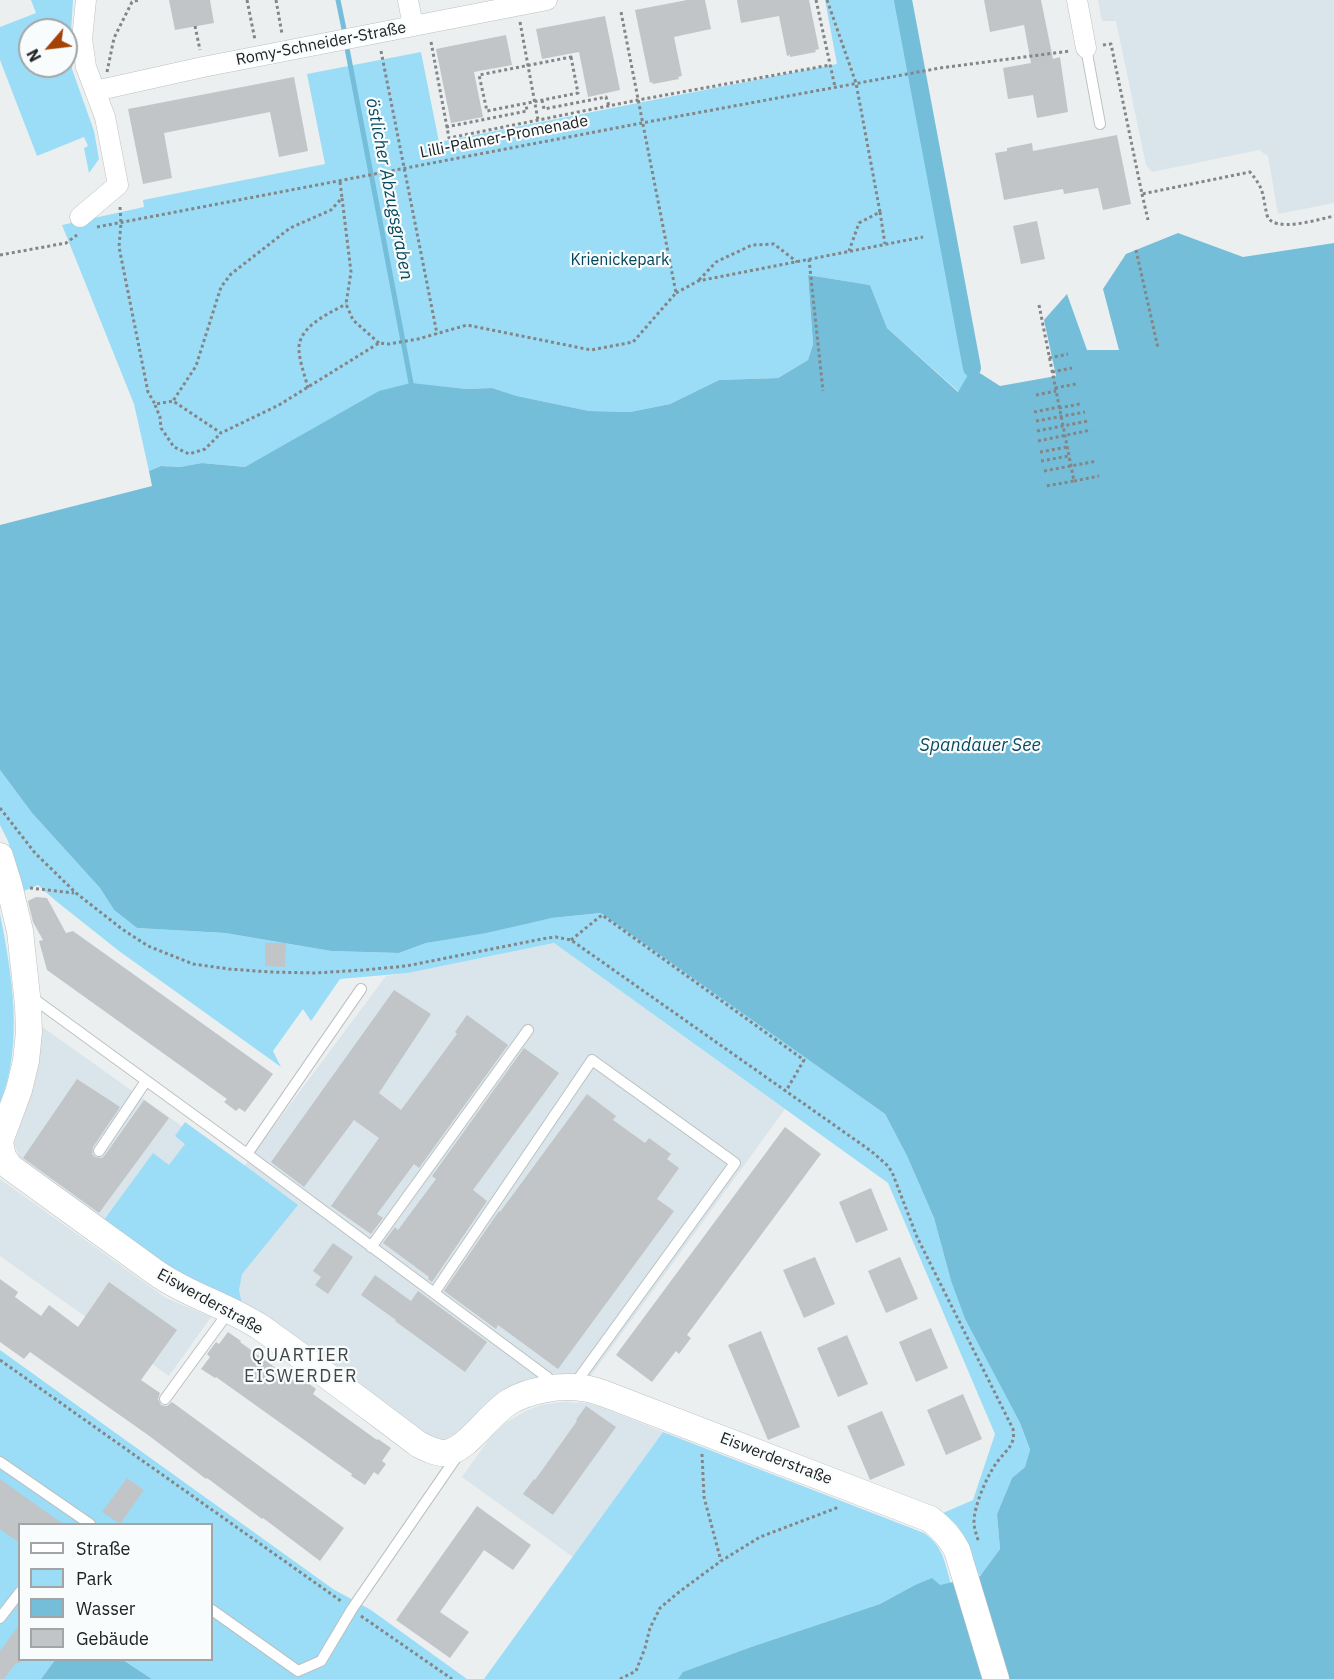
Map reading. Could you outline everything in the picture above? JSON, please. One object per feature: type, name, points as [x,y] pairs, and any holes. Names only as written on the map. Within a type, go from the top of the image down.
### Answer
[{"type":"street","points":[[80,217],[118,185],[100,90],[86,67],[82,39],[86,0]]},
{"type":"street","points":[[408,0],[420,25]]},
{"type":"street","name":"Romy-Schneider-Straße","points":[[100,90],[203,67],[547,0]]},
{"type":"street","points":[[1077,0],[1086,48]]},
{"type":"street","name":"Eiswerderstraße","points":[[0,856],[20,932],[29,1032],[26,1061],[19,1090],[0,1142],[3,1157],[10,1167],[169,1281],[230,1310],[260,1328],[418,1444],[432,1450],[445,1453],[455,1450],[467,1442],[510,1401],[533,1393],[583,1388],[613,1397],[930,1519],[941,1527],[957,1551],[996,1679]]},
{"type":"lane","points":[[1086,48],[1100,124]]},
{"type":"lane","points":[[247,1154],[361,989]]},
{"type":"lane","points":[[27,994],[547,1377],[565,1388],[590,1365],[735,1163],[592,1060],[434,1293]]},
{"type":"lane","points":[[371,1247],[528,1030]]},
{"type":"lane","points":[[99,1151],[146,1081]]},
{"type":"lane","points":[[165,1399],[230,1310]]},
{"type":"lane","name":"Eiswerderstraße","points":[[213,1611],[298,1671],[321,1661],[352,1609],[467,1442]]},
{"type":"lane","points":[[0,1462],[86,1523]]},
{"type":"lane","points":[[0,1618],[18,1595]]},
{"type":"path","points":[[100,90],[114,38],[132,2],[139,0]]},
{"type":"path","points":[[247,0],[258,56]]},
{"type":"path","points":[[276,0],[286,51]]},
{"type":"path","points":[[816,0],[835,87]]},
{"type":"path","points":[[827,0],[856,83],[885,244]]},
{"type":"path","points":[[517,5],[538,120]]},
{"type":"path","points":[[621,12],[676,293]]},
{"type":"path","points":[[420,25],[448,138],[830,65]]},
{"type":"path","points":[[195,26],[203,67]]},
{"type":"path","points":[[370,35],[404,169],[437,334]]},
{"type":"path","name":"Lilli-Palmer-Promenade","points":[[155,404],[148,392],[118,247],[121,224],[856,83],[940,68],[1111,44],[1142,194]]},
{"type":"path","points":[[571,57],[578,93],[542,100],[487,111],[479,75],[571,57]]},
{"type":"path","points":[[542,100],[544,109],[606,97],[609,106]]},
{"type":"path","points":[[446,127],[527,111],[526,104]]},
{"type":"path","points":[[1148,220],[1142,194],[1250,172],[1260,184],[1268,219],[1274,224],[1284,225],[1334,216]]},
{"type":"path","points":[[340,182],[351,272],[346,304],[353,320],[379,344]]},
{"type":"path","points":[[173,401],[196,366],[221,287],[231,274],[290,228],[331,210],[342,198]]},
{"type":"path","points":[[849,251],[859,223],[880,212]]},
{"type":"path","points":[[221,433],[173,401],[155,404],[161,428],[174,447],[189,454],[205,448],[221,433],[279,405],[379,344],[418,339],[467,325],[591,350],[633,342],[676,293],[698,281],[923,237]]},
{"type":"path","points":[[0,255],[66,243]]},
{"type":"path","points":[[698,281],[716,262],[752,245],[774,244],[797,262]]},
{"type":"path","points":[[1136,250],[1158,348]]},
{"type":"path","points":[[809,259],[823,391]]},
{"type":"path","points":[[308,388],[299,349],[304,331],[346,304]]},
{"type":"path","points":[[1039,305],[1074,481]]},
{"type":"path","points":[[1049,357],[1068,354]]},
{"type":"path","points":[[1052,372],[1072,368]]},
{"type":"path","points":[[1036,394],[1076,384]]},
{"type":"path","points":[[1034,412],[1080,404]]},
{"type":"path","points":[[1036,421],[1085,412]]},
{"type":"path","points":[[1037,431],[1088,421]]},
{"type":"path","points":[[1038,441],[1091,430]]},
{"type":"path","points":[[1040,452],[1067,447]]},
{"type":"path","points":[[1041,461],[1069,456]]},
{"type":"path","points":[[1044,471],[1097,461]]},
{"type":"path","points":[[1046,486],[1099,476]]},
{"type":"path","points":[[0,808],[35,853],[76,893],[20,886]]},
{"type":"path","points":[[571,940],[602,915],[804,1060],[786,1091]]},
{"type":"path","points":[[0,1360],[452,1679]]},
{"type":"path","points":[[702,1452],[704,1497],[720,1561]]},
{"type":"path","points":[[620,1679],[636,1671],[650,1628],[660,1608],[720,1561],[760,1537],[842,1506]]},
{"type":"shaded area","points":[[1098,0],[1334,0],[1334,203],[1278,214],[1268,156],[1259,150],[1152,172],[1146,165],[1116,21],[1102,21]]},
{"type":"shaded area","points":[[554,943],[785,1109],[590,1377],[488,1403],[472,1418],[454,1441],[435,1441],[187,1279],[21,1162],[14,1143],[37,1071],[41,1026],[242,1169],[386,976]]},
{"type":"shaded area","points":[[0,1179],[166,1298],[211,1317],[169,1376],[0,1256]]},
{"type":"shaded area","points":[[563,1402],[587,1403],[601,1407],[663,1432],[573,1557],[462,1477],[487,1442],[505,1423],[541,1405]]},
{"type":"green space","points":[[31,0],[73,0],[72,18],[23,18],[36,13]]},
{"type":"green space","name":"Krienickepark","points":[[825,0],[903,0],[972,368],[959,392],[887,328],[870,285],[808,275],[813,344],[808,360],[778,378],[719,380],[670,404],[630,412],[589,411],[517,396],[492,388],[466,389],[411,384],[245,467],[202,463],[180,467],[161,466],[149,471],[134,404],[62,225],[144,207],[143,200],[325,164],[307,74],[421,52],[439,142],[837,64]]},
{"type":"green space","points":[[18,20],[18,78],[75,78],[94,131],[99,159],[89,173],[84,148],[88,146],[84,137],[37,156],[0,60],[0,27]]},
{"type":"green space","points":[[0,770],[32,813],[100,888],[114,910],[137,928],[225,933],[331,951],[399,953],[426,943],[552,918],[602,913],[885,1114],[907,1156],[934,1218],[951,1281],[965,1319],[1020,1423],[1030,1451],[1025,1467],[1012,1478],[997,1514],[1000,1549],[980,1576],[964,1536],[953,1521],[943,1513],[973,1500],[995,1434],[888,1183],[554,943],[408,973],[340,979],[311,1021],[303,1009],[273,1051],[281,1067],[119,951],[38,885],[24,891],[8,841],[0,825]]},
{"type":"green space","points":[[0,914],[12,985],[14,1033],[12,1057],[0,1103]]},
{"type":"green space","points":[[185,1122],[298,1205],[242,1274],[239,1290],[242,1304],[175,1271],[104,1220],[153,1153],[169,1165],[185,1144],[175,1136]]},
{"type":"green space","points":[[0,1350],[333,1589],[371,1610],[467,1679],[152,1679],[125,1661],[213,1661],[213,1523],[18,1523],[18,1661],[54,1661],[41,1679],[0,1679]]},
{"type":"green space","points":[[663,1432],[924,1533],[939,1549],[951,1584],[913,1586],[880,1604],[751,1647],[684,1672],[678,1679],[484,1679]]},
{"type":"water","name":"Spandauer See","points":[[1178,233],[1243,257],[1334,243],[1334,1679],[678,1679],[683,1672],[880,1604],[932,1578],[940,1585],[980,1576],[1000,1549],[997,1514],[1012,1478],[1025,1467],[1030,1450],[1020,1423],[965,1319],[951,1281],[934,1218],[907,1156],[885,1114],[601,913],[552,918],[486,933],[426,943],[399,953],[331,951],[225,933],[137,928],[114,910],[100,888],[32,813],[0,770],[0,525],[152,486],[149,471],[161,466],[180,467],[202,463],[245,467],[379,391],[411,383],[466,389],[492,388],[517,396],[589,411],[630,412],[670,404],[719,380],[778,378],[808,360],[813,344],[808,275],[870,285],[887,328],[958,392],[972,368],[1000,386],[1056,376],[1044,320],[1067,294],[1087,350],[1119,350],[1103,289],[1126,254]]},
{"type":"water","points":[[54,1661],[125,1661],[152,1679],[41,1679]]},
{"type":"building","points":[[169,0],[210,0],[214,23],[175,30]]},
{"type":"building","points":[[687,0],[705,0],[711,29],[674,37],[682,76],[678,77],[679,79],[650,83],[635,10]]},
{"type":"building","points":[[737,0],[809,0],[819,49],[815,50],[816,52],[787,56],[779,16],[741,23]]},
{"type":"building","points":[[984,0],[1041,0],[1053,59],[1060,57],[1068,112],[1037,118],[1033,95],[1008,99],[1003,68],[1031,63],[1024,25],[990,32]]},
{"type":"building","points":[[605,16],[620,90],[588,97],[579,52],[542,59],[536,29]]},
{"type":"building","points":[[506,35],[512,65],[474,72],[483,117],[451,123],[436,49]]},
{"type":"building","points":[[294,77],[308,151],[279,157],[270,112],[164,133],[172,178],[143,184],[128,109]]},
{"type":"building","points":[[1117,135],[1131,204],[1103,210],[1098,188],[1064,194],[1063,189],[1004,200],[995,153],[1032,143],[1033,151]]},
{"type":"building","points":[[1037,221],[1045,259],[1021,264],[1013,226]]},
{"type":"building","points":[[36,897],[47,898],[66,933],[73,931],[273,1074],[245,1112],[239,1108],[236,1111],[224,1102],[227,1099],[47,970],[39,941],[43,940],[33,922],[28,901]]},
{"type":"building","points":[[265,943],[286,943],[285,967],[265,966]]},
{"type":"building","points":[[394,990],[431,1014],[379,1093],[401,1110],[457,1034],[455,1032],[467,1015],[508,1045],[419,1168],[414,1164],[377,1214],[383,1218],[371,1234],[331,1206],[379,1138],[354,1120],[304,1187],[271,1162]]},
{"type":"building","points":[[524,1048],[559,1073],[473,1190],[487,1201],[432,1282],[428,1279],[429,1277],[383,1243],[395,1227],[398,1230],[436,1179],[432,1176]]},
{"type":"building","points":[[77,1079],[120,1107],[93,1147],[92,1154],[95,1157],[102,1158],[105,1155],[144,1100],[169,1118],[99,1213],[23,1158]]},
{"type":"building","points":[[587,1094],[616,1116],[613,1120],[645,1143],[649,1138],[671,1154],[667,1159],[679,1168],[657,1199],[674,1211],[558,1369],[498,1325],[496,1329],[444,1291],[499,1211]]},
{"type":"building","points":[[785,1127],[821,1154],[687,1335],[691,1338],[679,1354],[676,1351],[652,1382],[616,1355]]},
{"type":"building","points":[[871,1188],[888,1230],[856,1243],[839,1202]]},
{"type":"building","points":[[333,1243],[353,1257],[328,1294],[315,1285],[321,1277],[313,1271]]},
{"type":"building","points":[[815,1257],[835,1304],[804,1318],[783,1270]]},
{"type":"building","points":[[900,1257],[918,1299],[886,1313],[868,1271]]},
{"type":"building","points":[[375,1275],[411,1301],[418,1291],[487,1342],[465,1372],[361,1295]]},
{"type":"building","points":[[0,1279],[18,1292],[15,1297],[41,1316],[49,1305],[78,1327],[109,1282],[177,1330],[141,1380],[160,1393],[158,1399],[161,1405],[167,1406],[172,1402],[344,1528],[320,1561],[30,1352],[24,1359],[0,1342]]},
{"type":"building","points":[[931,1328],[948,1368],[916,1382],[899,1342]]},
{"type":"building","points":[[761,1331],[800,1427],[768,1440],[728,1345]]},
{"type":"building","points":[[228,1332],[295,1382],[299,1376],[316,1389],[313,1394],[391,1448],[382,1461],[386,1464],[378,1475],[374,1472],[365,1485],[216,1377],[201,1369],[210,1357],[207,1354]]},
{"type":"building","points":[[847,1335],[868,1384],[838,1397],[817,1348]]},
{"type":"building","points":[[963,1394],[982,1439],[946,1455],[927,1410]]},
{"type":"building","points":[[586,1406],[616,1427],[553,1515],[523,1494]]},
{"type":"building","points":[[882,1411],[905,1465],[870,1480],[847,1426]]},
{"type":"building","points":[[127,1478],[144,1490],[121,1523],[102,1512]]},
{"type":"building","points":[[0,1479],[62,1523],[18,1523],[18,1542],[0,1529]]},
{"type":"building","points":[[477,1506],[531,1545],[513,1570],[484,1550],[440,1612],[469,1632],[450,1658],[396,1620]]},
{"type":"building","points":[[18,1627],[18,1661],[20,1663],[16,1663],[4,1679],[0,1679],[0,1651]]},
{"type":"waterway","name":"östlicher Abzugsgraben","points":[[338,0],[345,34]]},
{"type":"waterway","points":[[903,0],[972,368]]},
{"type":"waterway","name":"östlicher Abzugsgraben","points":[[346,43],[411,383]]},
{"type":"district","name":"QUARTIER EISWERDER","points":[[301,1366]]}]
